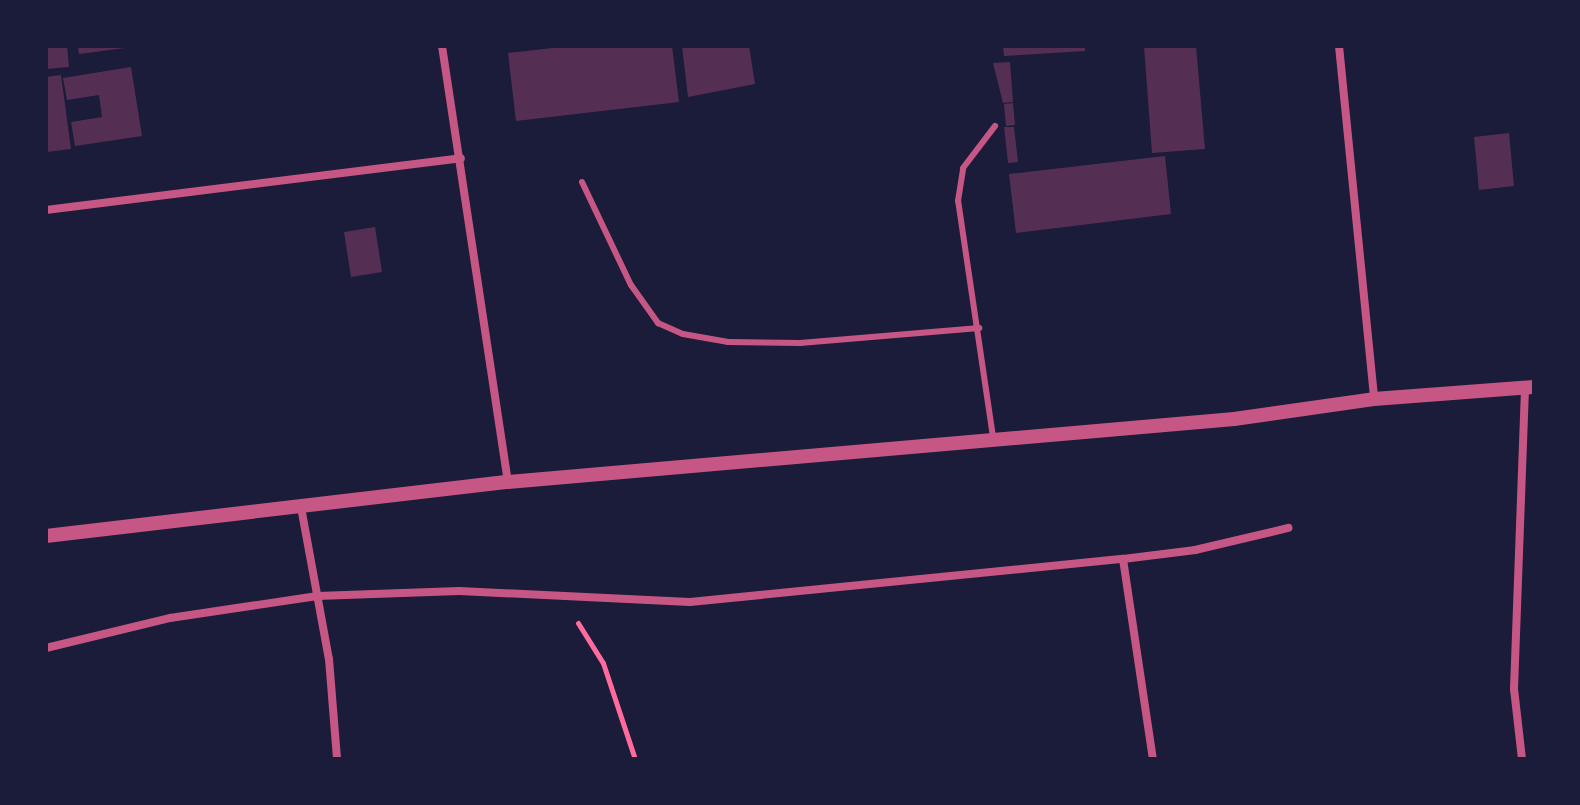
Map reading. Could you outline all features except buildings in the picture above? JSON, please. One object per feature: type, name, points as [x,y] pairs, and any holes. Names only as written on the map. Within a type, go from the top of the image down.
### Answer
[{"type":"street","points":[[442,46],[508,482]]},
{"type":"street","points":[[1339,46],[1374,399]]},
{"type":"street","points":[[46,210],[461,158]]},
{"type":"street","points":[[46,536],[508,482],[993,437],[1234,419],[1374,399],[1530,388],[1514,689],[1522,759]]},
{"type":"street","points":[[301,507],[317,596],[337,759]]},
{"type":"street","points":[[46,648],[170,618],[317,596],[459,591],[690,602],[1123,559],[1195,550],[1288,528]]},
{"type":"street","points":[[1123,559],[1153,759]]},
{"type":"lane","points":[[993,437],[958,201],[963,168],[995,126]]},
{"type":"lane","points":[[582,182],[631,285],[658,323],[683,334],[728,342],[800,343],[979,328]]},
{"type":"path","points":[[547,596],[579,624],[603,663],[635,759]]}]
